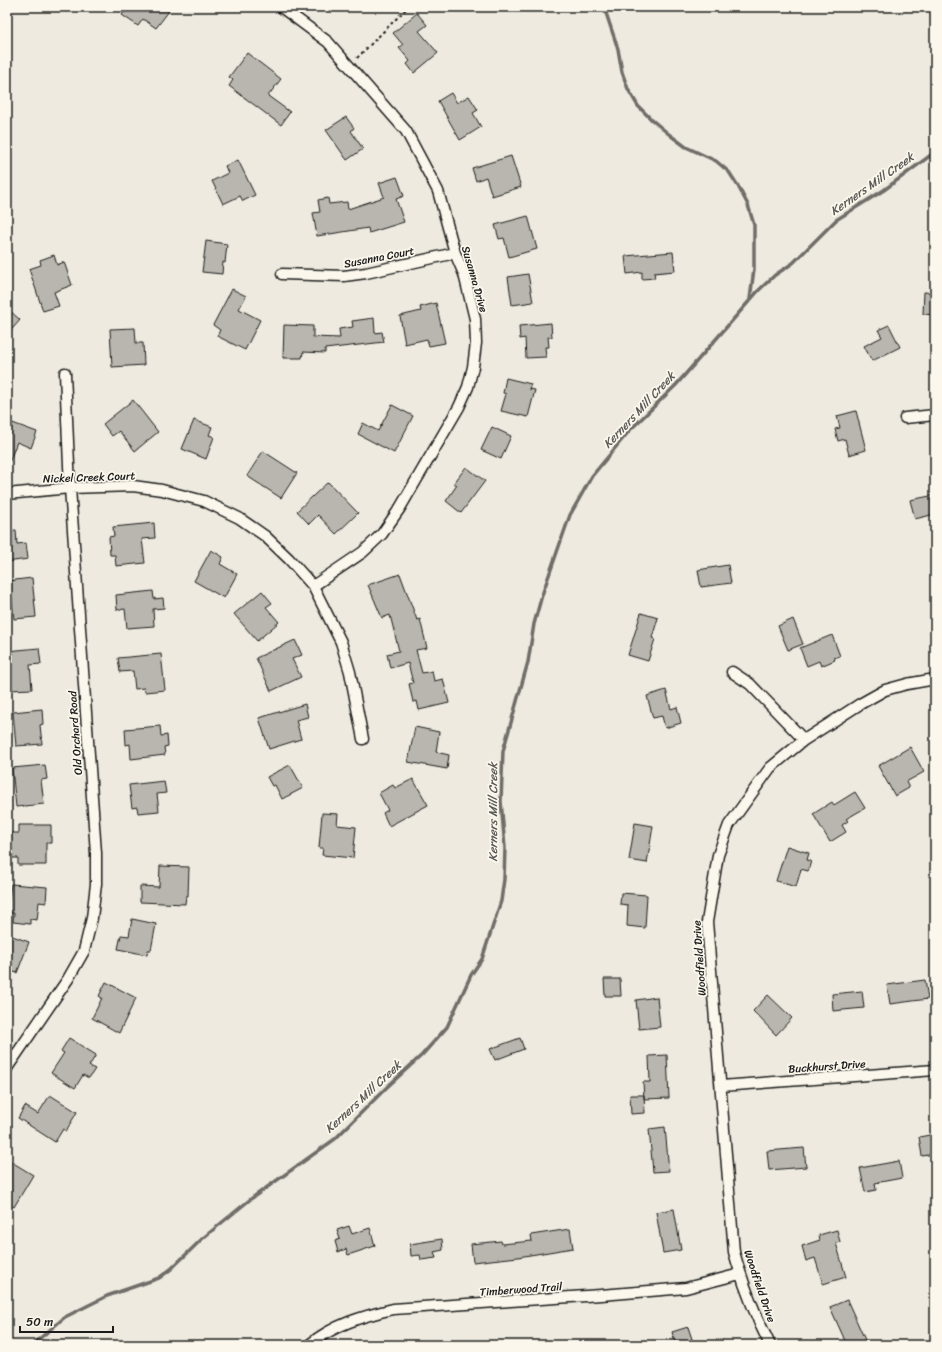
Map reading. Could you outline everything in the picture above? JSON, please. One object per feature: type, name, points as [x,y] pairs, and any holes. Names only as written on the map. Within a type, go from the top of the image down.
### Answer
[{"type":"street","name":"Susanna Drive","points":[[281,7],[328,42],[406,131],[438,191],[456,253],[464,274],[475,319],[476,343],[468,387],[459,407],[400,508],[382,534],[363,552],[312,586]]},
{"type":"street","name":"Susanna Court","points":[[282,274],[344,276],[366,273],[456,253]]},
{"type":"street","name":"Old Orchard Road","points":[[7,1068],[68,978],[84,951],[92,918],[96,884],[96,853],[70,488],[65,373]]},
{"type":"street","points":[[906,418],[935,415]]},
{"type":"street","name":"Nickel Creek Court","points":[[7,494],[70,488],[133,486],[162,490],[204,500],[239,518],[265,536],[290,559],[312,586],[341,642],[350,672],[364,739]]},
{"type":"street","points":[[732,672],[750,684],[804,740]]},
{"type":"street","name":"Woodfield Drive","points":[[770,1345],[755,1316],[734,1252],[707,922],[718,855],[729,825],[770,768],[804,740],[860,704],[885,690],[935,679]]},
{"type":"street","name":"Buckhurst Drive","points":[[721,1086],[935,1070]]},
{"type":"street","name":"Timberwood Trail","points":[[309,1345],[343,1324],[370,1314],[393,1309],[686,1288],[740,1274]]},
{"type":"path","points":[[349,66],[408,7]]},
{"type":"building","points":[[127,7],[164,7],[169,11],[156,28],[143,19],[138,26],[122,15]]},
{"type":"building","points":[[417,13],[427,25],[419,31],[438,53],[414,73],[407,64],[410,61],[399,48],[403,45],[393,33]]},
{"type":"building","points":[[247,53],[281,79],[268,96],[290,112],[281,125],[229,86],[233,80],[229,77]]},
{"type":"building","points":[[451,93],[457,103],[469,96],[478,110],[473,113],[481,127],[460,140],[438,101]]},
{"type":"building","points":[[346,117],[354,128],[351,131],[363,149],[347,160],[326,130]]},
{"type":"building","points":[[511,156],[521,187],[492,196],[486,177],[476,181],[472,168]]},
{"type":"building","points":[[238,160],[255,195],[243,201],[240,196],[223,204],[212,181],[228,173],[225,166]]},
{"type":"building","points":[[397,177],[404,196],[396,199],[404,222],[369,233],[368,228],[317,236],[313,213],[320,212],[318,200],[328,198],[329,204],[347,202],[348,209],[384,197],[379,183]]},
{"type":"building","points":[[528,216],[537,249],[509,257],[504,238],[499,239],[495,225]]},
{"type":"building","points":[[206,241],[227,244],[222,274],[202,272]]},
{"type":"building","points":[[673,252],[675,271],[654,273],[655,278],[642,279],[642,272],[627,274],[625,256]]},
{"type":"building","points":[[54,255],[57,265],[64,262],[72,285],[54,292],[59,306],[43,311],[29,269],[41,265],[40,260]]},
{"type":"building","points":[[528,274],[533,302],[512,305],[508,277]]},
{"type":"building","points":[[232,289],[246,296],[239,309],[260,320],[245,350],[217,336],[220,330],[213,325]]},
{"type":"building","points":[[924,292],[935,293],[935,315],[923,314]]},
{"type":"building","points":[[436,303],[445,343],[429,346],[427,339],[405,344],[400,316],[421,311],[420,307]]},
{"type":"building","points":[[7,308],[20,320],[7,335]]},
{"type":"building","points":[[374,318],[375,333],[382,332],[384,342],[325,349],[325,353],[303,352],[302,358],[283,358],[284,325],[313,326],[313,337],[340,338],[339,329],[353,327],[352,321]]},
{"type":"building","points":[[551,323],[552,337],[548,337],[549,347],[545,347],[546,357],[526,358],[525,338],[520,339],[519,326]]},
{"type":"building","points":[[889,325],[900,347],[872,361],[864,346],[882,337],[878,330]]},
{"type":"building","points":[[135,328],[136,343],[143,343],[144,365],[112,367],[110,329]]},
{"type":"building","points":[[506,378],[531,384],[529,389],[535,390],[528,417],[501,411],[506,394],[503,393]]},
{"type":"building","points":[[133,400],[158,432],[135,451],[119,431],[112,436],[103,424]]},
{"type":"building","points":[[392,405],[413,416],[394,453],[358,434],[363,423],[378,431]]},
{"type":"building","points":[[856,411],[866,450],[849,455],[845,439],[838,441],[835,429],[840,428],[837,416]]},
{"type":"building","points":[[194,420],[212,427],[209,435],[214,437],[206,459],[182,449]]},
{"type":"building","points":[[7,421],[37,432],[31,448],[17,442],[8,465],[7,465]]},
{"type":"building","points":[[492,427],[511,436],[501,459],[481,450]]},
{"type":"building","points":[[263,451],[297,473],[281,498],[247,476]]},
{"type":"building","points":[[466,467],[485,481],[461,513],[446,501],[457,485],[454,483]]},
{"type":"building","points":[[328,482],[358,513],[336,534],[318,515],[309,524],[297,511]]},
{"type":"building","points":[[935,495],[935,514],[915,519],[910,500]]},
{"type":"building","points":[[154,523],[155,538],[142,539],[145,563],[116,566],[115,555],[110,555],[109,537],[114,536],[113,527]]},
{"type":"building","points":[[16,530],[17,544],[26,543],[28,559],[7,562],[7,531]]},
{"type":"building","points":[[211,550],[223,557],[220,564],[237,574],[224,598],[194,581]]},
{"type":"building","points":[[728,565],[731,583],[701,587],[698,570]]},
{"type":"building","points":[[400,574],[417,620],[420,619],[427,648],[416,650],[422,673],[432,671],[434,681],[443,679],[449,703],[419,710],[417,701],[413,702],[409,684],[413,683],[408,663],[390,668],[387,654],[399,651],[390,615],[382,618],[368,585]]},
{"type":"building","points":[[32,578],[36,617],[14,619],[11,591],[7,591],[7,581]]},
{"type":"building","points":[[153,591],[154,599],[163,598],[164,608],[153,609],[154,626],[127,628],[125,609],[117,610],[116,595]]},
{"type":"building","points":[[262,591],[272,603],[266,607],[279,622],[257,641],[234,614]]},
{"type":"building","points":[[641,613],[658,618],[652,638],[655,639],[648,661],[628,655]]},
{"type":"building","points":[[793,619],[803,644],[788,650],[778,626]]},
{"type":"building","points":[[832,635],[840,656],[834,658],[835,660],[821,666],[819,661],[807,666],[800,648]]},
{"type":"building","points":[[295,640],[302,655],[292,659],[301,677],[271,691],[256,658]]},
{"type":"building","points":[[39,648],[41,664],[30,665],[32,689],[10,690],[9,681],[7,681],[7,651]]},
{"type":"building","points":[[161,654],[165,690],[145,692],[144,688],[135,689],[133,671],[120,672],[118,658]]},
{"type":"building","points":[[666,690],[671,709],[677,707],[681,723],[665,728],[662,716],[653,718],[647,696]]},
{"type":"building","points":[[305,704],[308,717],[296,720],[301,739],[269,749],[259,718]]},
{"type":"building","points":[[42,709],[43,724],[40,725],[42,744],[16,746],[13,712]]},
{"type":"building","points":[[160,726],[161,736],[167,735],[168,746],[164,747],[165,755],[131,759],[130,744],[126,745],[125,729]]},
{"type":"building","points":[[415,727],[439,732],[436,752],[449,755],[447,769],[408,762]]},
{"type":"building","points":[[910,747],[924,772],[906,782],[909,788],[895,796],[878,766]]},
{"type":"building","points":[[45,765],[47,779],[41,780],[44,804],[16,807],[12,768]]},
{"type":"building","points":[[290,765],[303,788],[282,799],[275,785],[272,786],[267,777]]},
{"type":"building","points":[[413,779],[428,805],[389,826],[383,813],[388,810],[379,793],[393,785],[395,788]]},
{"type":"building","points":[[164,781],[166,793],[157,794],[159,811],[138,813],[137,807],[132,808],[129,785]]},
{"type":"building","points":[[855,792],[865,808],[846,819],[848,821],[842,825],[846,832],[830,842],[813,814],[832,802],[834,805]]},
{"type":"building","points":[[322,813],[338,814],[337,825],[356,827],[353,858],[322,855],[323,848],[319,848]]},
{"type":"building","points":[[635,823],[653,826],[647,863],[629,860]]},
{"type":"building","points":[[19,825],[51,825],[51,843],[46,843],[46,865],[18,865],[18,858],[10,858],[10,833],[19,833]]},
{"type":"building","points":[[787,846],[809,853],[807,860],[811,861],[808,871],[801,869],[796,887],[776,881]]},
{"type":"building","points":[[160,866],[189,867],[188,896],[186,896],[185,904],[140,902],[140,886],[159,887]]},
{"type":"building","points":[[11,884],[47,887],[46,903],[39,902],[37,920],[30,919],[30,924],[13,922],[14,913],[7,913]]},
{"type":"building","points":[[621,893],[647,895],[645,928],[627,926],[628,905],[620,904]]},
{"type":"building","points":[[132,919],[156,924],[151,950],[148,950],[147,955],[118,949],[121,935],[129,936]]},
{"type":"building","points":[[7,934],[29,942],[17,973],[7,970]]},
{"type":"building","points":[[604,979],[620,979],[621,996],[605,996]]},
{"type":"building","points":[[925,980],[928,999],[890,1004],[887,985]]},
{"type":"building","points":[[106,982],[136,998],[119,1033],[92,1018],[102,998],[99,996]]},
{"type":"building","points":[[862,991],[864,1008],[833,1011],[832,994]]},
{"type":"building","points":[[768,995],[792,1018],[776,1035],[753,1011]]},
{"type":"building","points":[[657,997],[660,1027],[639,1029],[636,1000]]},
{"type":"building","points":[[69,1038],[96,1055],[89,1066],[95,1069],[89,1078],[83,1075],[75,1088],[51,1073],[64,1053],[61,1051]]},
{"type":"building","points":[[520,1038],[524,1049],[495,1060],[490,1049]]},
{"type":"building","points":[[667,1055],[669,1098],[644,1099],[643,1082],[650,1082],[649,1056]]},
{"type":"building","points":[[50,1095],[77,1112],[66,1131],[63,1129],[55,1142],[18,1118],[25,1106],[38,1114]]},
{"type":"building","points":[[630,1095],[644,1095],[645,1113],[631,1114]]},
{"type":"building","points":[[665,1127],[669,1171],[653,1172],[649,1129]]},
{"type":"building","points":[[935,1134],[935,1154],[922,1156],[919,1137]]},
{"type":"building","points":[[804,1148],[806,1167],[769,1170],[767,1151]]},
{"type":"building","points":[[10,1161],[33,1175],[14,1207],[7,1202],[7,1167]]},
{"type":"building","points":[[899,1161],[902,1178],[875,1183],[876,1190],[865,1192],[860,1168]]},
{"type":"building","points":[[674,1209],[681,1250],[663,1253],[656,1212]]},
{"type":"building","points":[[349,1226],[352,1234],[370,1228],[375,1246],[348,1255],[346,1249],[338,1252],[335,1241],[340,1239],[337,1230]]},
{"type":"building","points":[[570,1229],[573,1248],[518,1257],[473,1262],[471,1244],[501,1241],[502,1244],[532,1241],[531,1235]]},
{"type":"building","points":[[837,1230],[840,1242],[836,1243],[846,1277],[823,1284],[815,1258],[806,1261],[802,1246],[820,1240],[819,1235]]},
{"type":"building","points":[[442,1239],[443,1250],[434,1252],[436,1258],[421,1260],[420,1255],[411,1256],[410,1244]]},
{"type":"building","points":[[847,1300],[866,1342],[859,1345],[847,1345],[830,1307]]},
{"type":"building","points":[[688,1327],[694,1345],[676,1345],[672,1332]]},
{"type":"waterway","points":[[604,7],[618,49],[622,72],[628,89],[638,106],[652,120],[686,147],[716,161],[729,172],[748,205],[754,225],[754,269],[750,299]]},
{"type":"waterway","name":"Kerners Mill Creek","points":[[32,1345],[65,1317],[107,1296],[159,1278],[171,1269],[203,1238],[252,1198],[335,1139],[386,1088],[422,1055],[447,1027],[471,975],[482,959],[501,901],[504,879],[505,848],[501,801],[503,751],[528,662],[534,624],[542,595],[570,515],[592,476],[630,430],[676,385],[758,291],[775,275],[793,263],[836,220],[884,190],[935,152]]}]
